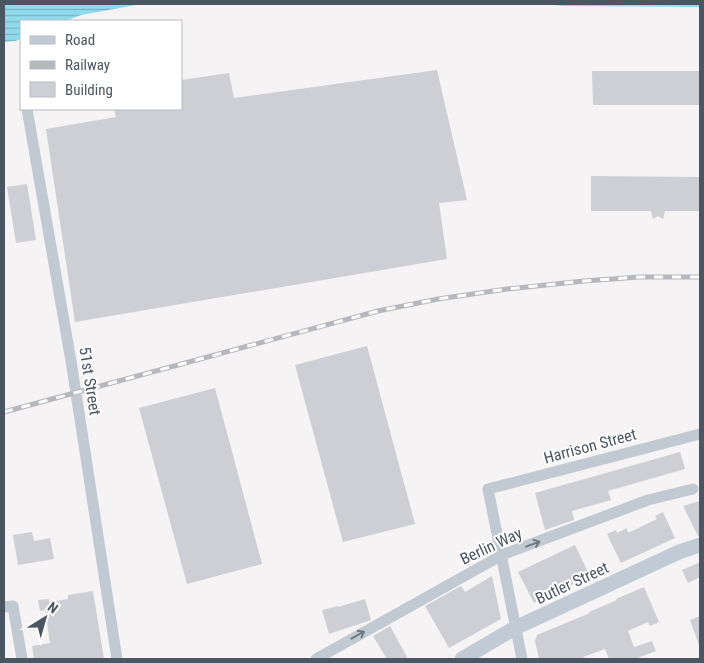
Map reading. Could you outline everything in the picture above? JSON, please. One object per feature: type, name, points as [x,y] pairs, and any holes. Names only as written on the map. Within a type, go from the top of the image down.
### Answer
[{"type":"main road","name":"Butler Street","points":[[462,659],[516,628],[679,552],[700,545]]},
{"type":"street","name":"51st Street","points":[[27,110],[73,377],[117,659]]},
{"type":"street","name":"Harrison Street","points":[[502,555],[488,490],[700,434]]},
{"type":"street","name":"Berlin Way","points":[[316,659],[502,555],[648,500],[692,489]]},
{"type":"street","points":[[502,555],[522,659]]},
{"type":"street","points":[[8,607],[22,659]]},
{"type":"water","points":[[4,4],[142,4],[81,15],[68,20],[20,20],[20,39],[4,42]]},
{"type":"water","points":[[546,4],[700,4],[700,7],[562,6]]},
{"type":"building","points":[[437,70],[467,200],[439,203],[447,259],[75,322],[46,129],[116,117],[114,110],[182,110],[182,80],[229,73],[234,98]]},
{"type":"building","points":[[592,71],[700,71],[700,105],[593,105]]},
{"type":"building","points":[[591,176],[700,177],[700,211],[665,211],[663,219],[658,216],[653,219],[651,211],[591,211]]},
{"type":"building","points":[[27,184],[36,240],[16,243],[7,187]]},
{"type":"building","points":[[367,346],[415,524],[343,542],[295,365]]},
{"type":"building","points":[[215,388],[262,564],[187,584],[139,408]]},
{"type":"building","points":[[680,452],[685,469],[608,491],[611,500],[572,511],[574,520],[545,530],[535,493]]},
{"type":"building","points":[[700,501],[700,536],[698,536],[683,506]]},
{"type":"building","points":[[663,512],[675,538],[621,563],[607,534],[616,530],[617,533],[627,528],[628,533],[657,519],[655,516]]},
{"type":"building","points":[[32,532],[34,541],[50,538],[54,559],[18,565],[13,535]]},
{"type":"building","points":[[575,545],[590,576],[534,603],[518,572]]},
{"type":"building","points":[[700,562],[700,577],[688,583],[682,570]]},
{"type":"building","points":[[492,576],[501,619],[449,648],[425,606],[461,586],[465,592]]},
{"type":"building","points":[[644,587],[659,622],[650,626],[648,622],[628,631],[634,647],[652,641],[656,651],[635,659],[609,659],[605,649],[583,657],[584,659],[539,659],[535,641],[537,635],[590,613]]},
{"type":"building","points":[[93,591],[104,659],[34,659],[32,646],[50,643],[45,610],[40,611],[38,600],[49,599],[49,602],[68,599],[68,595]]},
{"type":"building","points":[[365,599],[371,620],[329,634],[322,610]]},
{"type":"building","points":[[700,616],[700,645],[699,645],[690,620]]},
{"type":"building","points":[[390,626],[408,659],[387,659],[373,636]]},
{"type":"railway","points":[[4,412],[378,311],[438,299],[584,281],[639,277],[700,277]]}]
